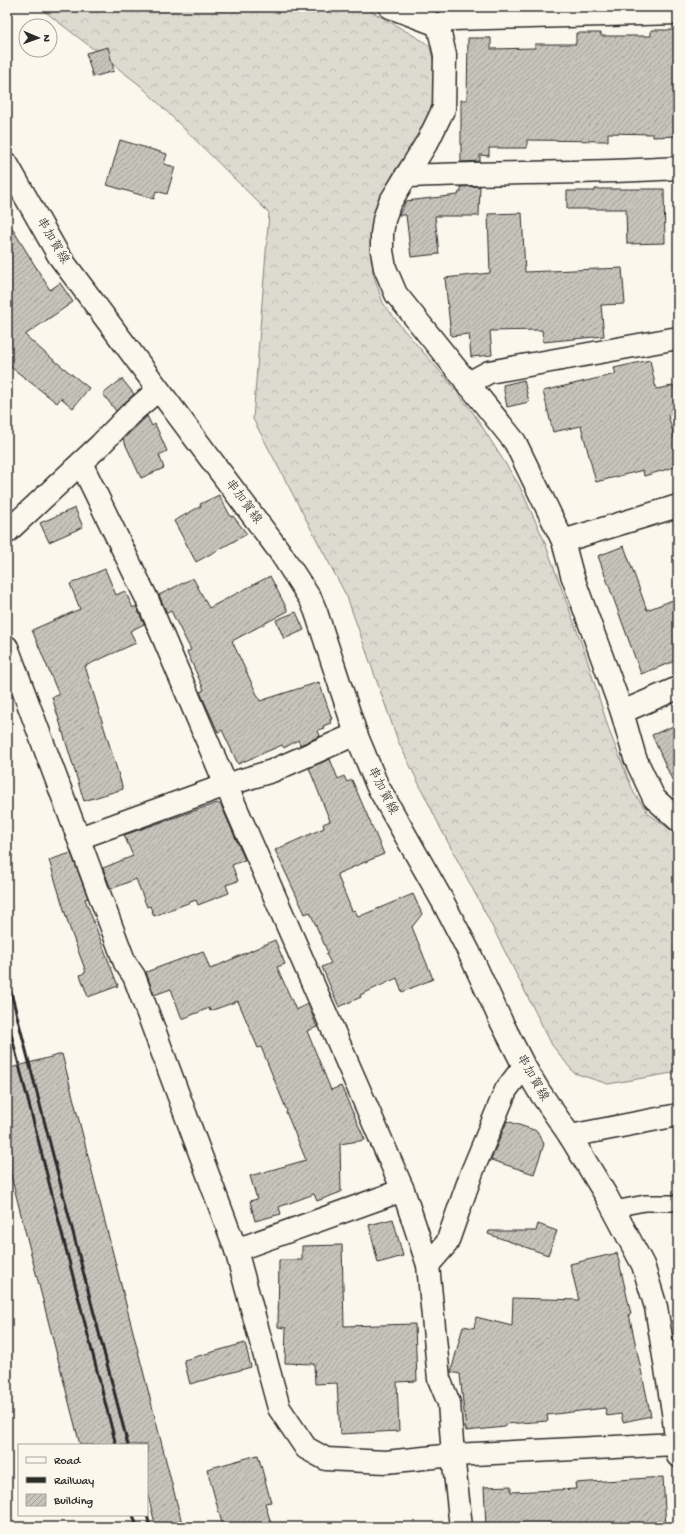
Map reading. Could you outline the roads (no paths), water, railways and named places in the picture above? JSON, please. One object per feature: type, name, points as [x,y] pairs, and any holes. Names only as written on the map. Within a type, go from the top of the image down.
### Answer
[{"type":"street","points":[[390,7],[438,25],[453,19],[678,13]]},
{"type":"street","points":[[438,25],[445,55],[444,108],[429,139],[389,204],[384,220],[382,234],[382,251],[385,268],[396,294],[515,442],[563,541],[572,575],[622,712],[635,758],[654,798],[678,820]]},
{"type":"street","name":"串加賀線","points":[[7,164],[59,256],[280,552],[311,600],[330,652],[356,734],[377,785],[442,900],[524,1066],[570,1136],[614,1209],[643,1265],[656,1307],[676,1412],[677,1450]]},
{"type":"street","points":[[406,176],[620,172],[678,168]]},
{"type":"street","points":[[468,384],[490,372],[678,338]]},
{"type":"street","points":[[7,532],[81,463],[130,414],[158,390]]},
{"type":"street","points":[[81,463],[147,599],[226,785],[403,1190],[428,1265],[439,1379],[449,1403],[461,1527]]},
{"type":"street","points":[[563,541],[678,506]]},
{"type":"street","points":[[7,647],[125,964],[134,976],[236,1250],[279,1408],[306,1448],[326,1459],[386,1462],[453,1455],[677,1450]]},
{"type":"street","points":[[622,712],[678,688]]},
{"type":"street","points":[[79,838],[272,770],[356,734]]},
{"type":"street","points":[[428,1265],[447,1243],[472,1172],[506,1090],[524,1066]]},
{"type":"street","points":[[570,1136],[678,1114]]},
{"type":"street","points":[[236,1250],[403,1190]]},
{"type":"lane","points":[[614,1209],[645,1203],[678,1203]]},
{"type":"railway","points":[[7,977],[128,1444]]},
{"type":"railway","points":[[7,1018],[116,1444]]},
{"type":"railway","points":[[133,1516],[137,1527]]},
{"type":"railway","points":[[147,1516],[150,1527]]}]
